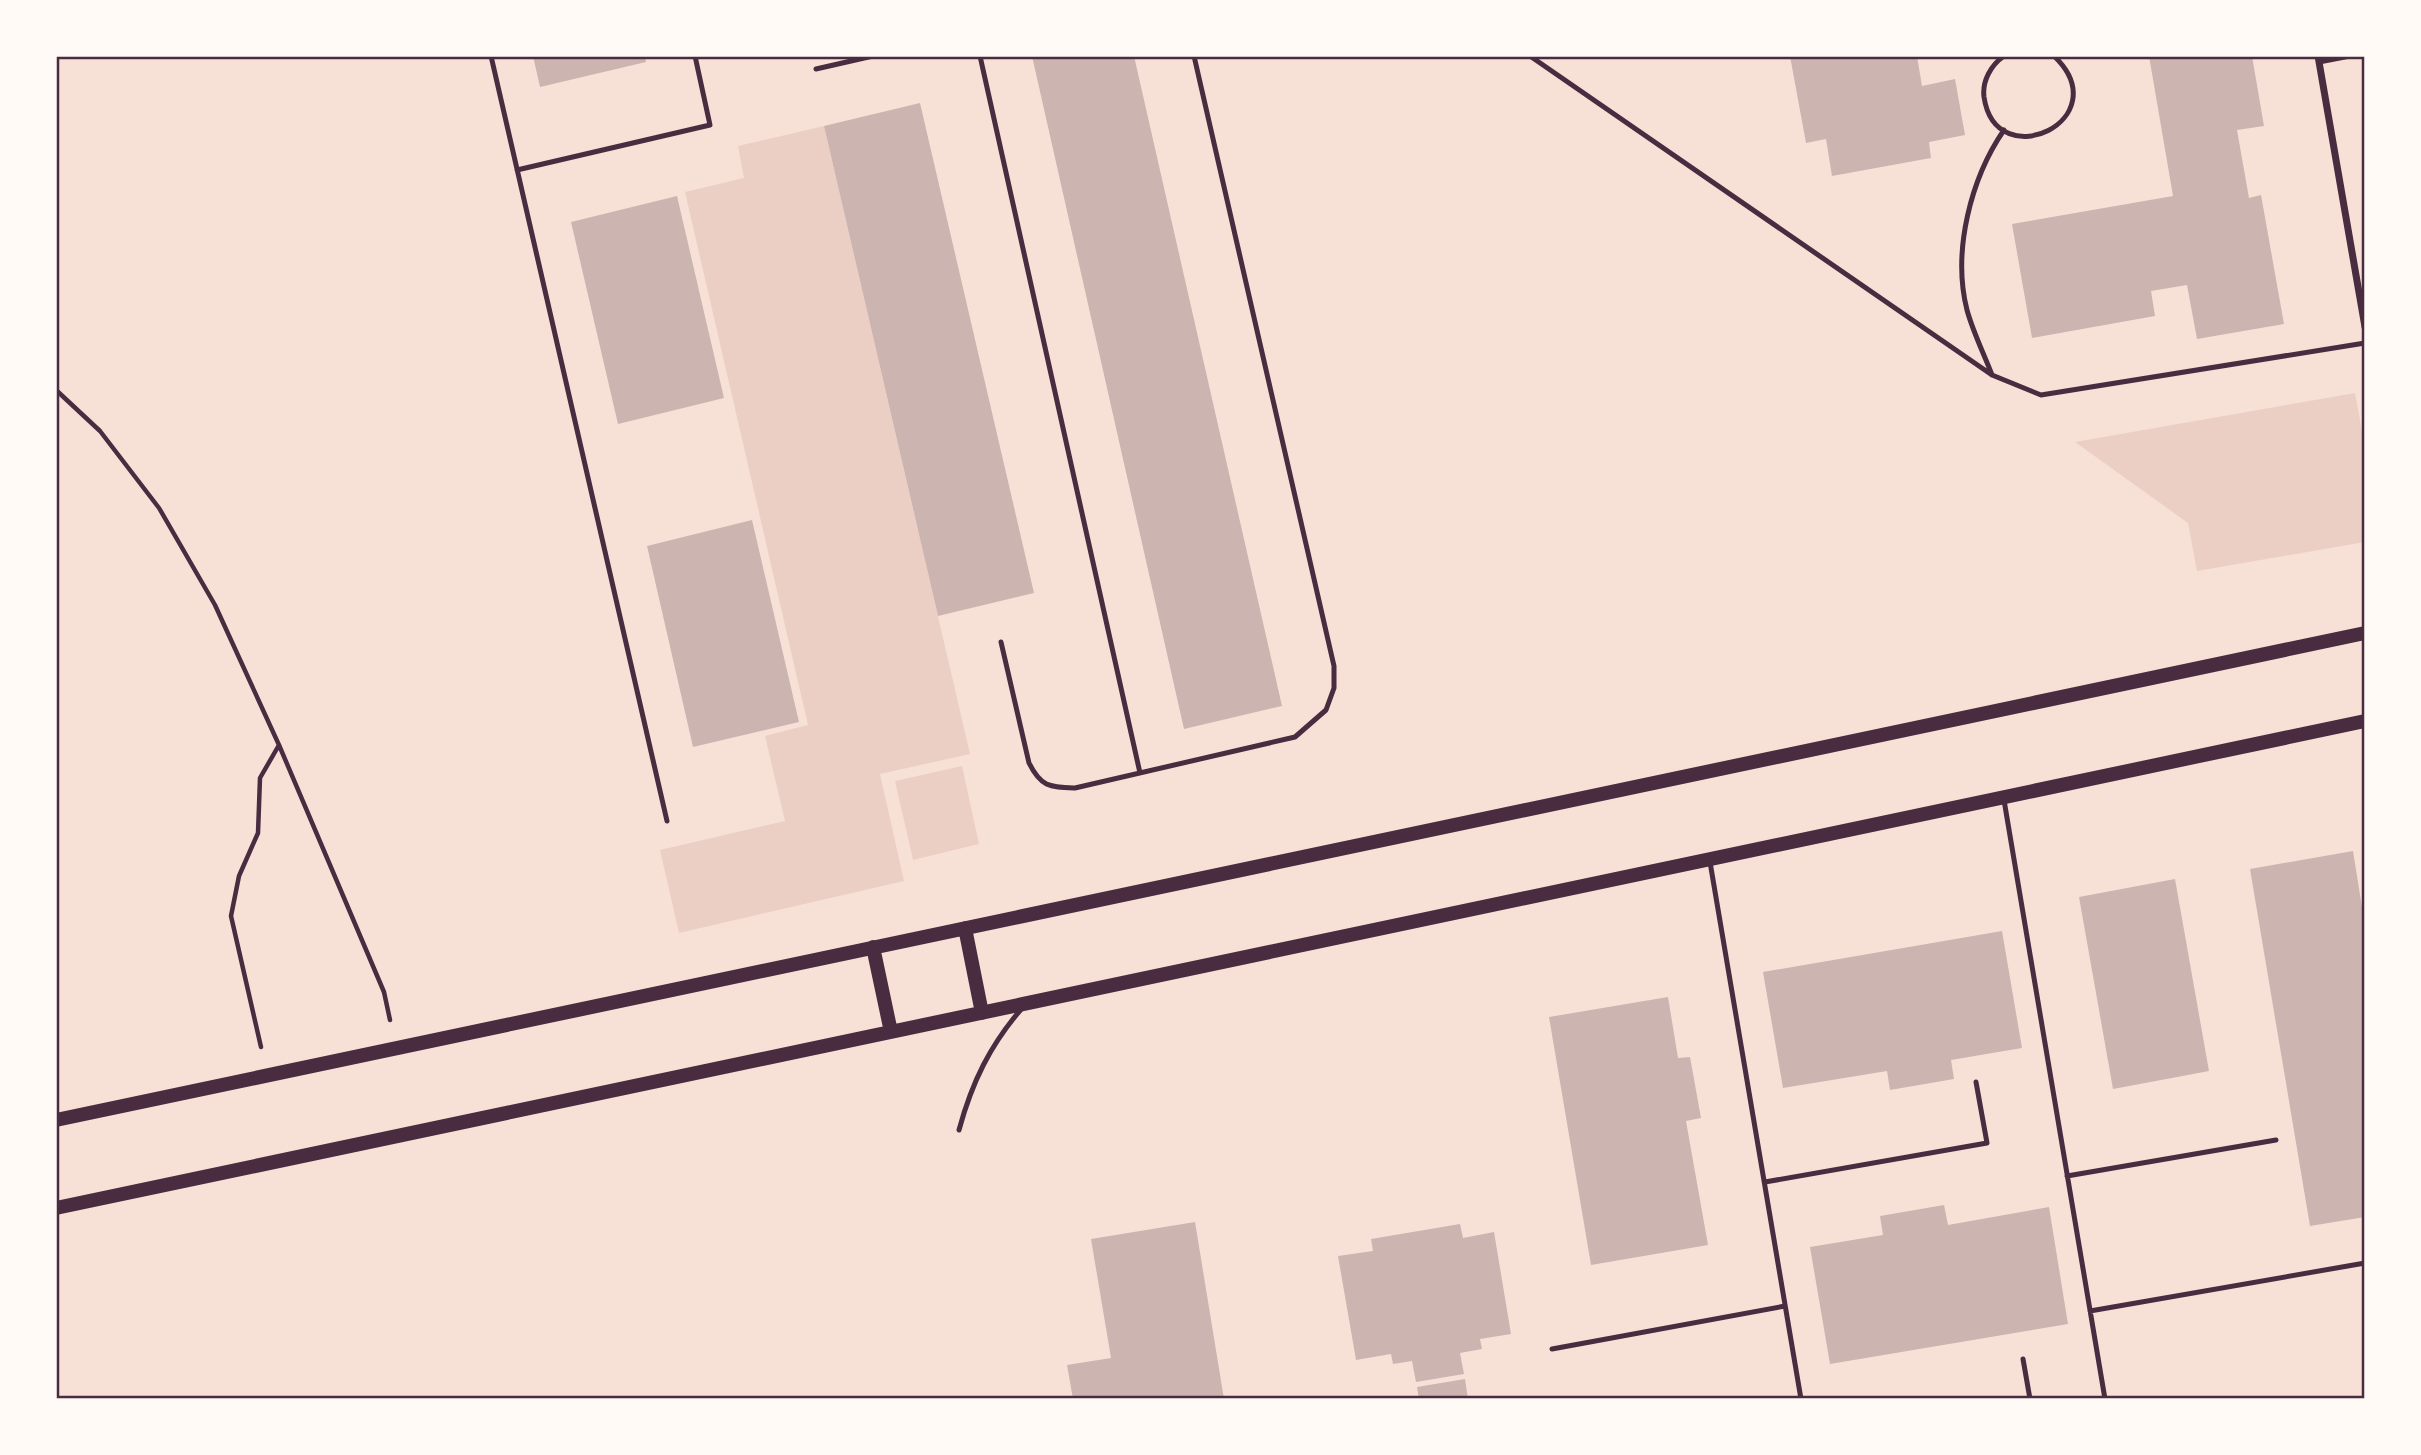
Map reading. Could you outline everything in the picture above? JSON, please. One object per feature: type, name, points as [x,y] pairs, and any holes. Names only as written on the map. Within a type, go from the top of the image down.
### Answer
[{"type":"main road","points":[[56,1120],[2365,633]]},
{"type":"main road","points":[[56,1208],[2365,721]]},
{"type":"main road","points":[[965,928],[982,1013]]},
{"type":"main road","points":[[873,947],[891,1032]]},
{"type":"street","points":[[2319,59],[2365,327]]},
{"type":"lane","points":[[491,56],[667,821]]},
{"type":"lane","points":[[517,170],[710,125],[695,56]]},
{"type":"lane","points":[[816,69],[873,56]]},
{"type":"lane","points":[[980,56],[1140,773]]},
{"type":"lane","points":[[1001,642],[1024,746],[1037,779],[1051,787],[1075,788],[1295,737],[1312,725],[1326,709],[1334,688],[1334,666],[1194,56]]},
{"type":"lane","points":[[1530,56],[1992,375],[2041,395],[2365,343]]},
{"type":"lane","points":[[2004,56],[1992,68],[1984,94],[1993,120],[2004,130],[2030,137],[2044,134],[2066,117],[2072,104],[2070,76],[2054,56]]},
{"type":"lane","points":[[2319,59],[2350,56]]},
{"type":"lane","points":[[1992,375],[1967,309],[1966,230],[1973,189],[1988,152],[2004,130]]},
{"type":"lane","points":[[2004,797],[2105,1399]]},
{"type":"lane","points":[[1709,859],[1801,1399]]},
{"type":"lane","points":[[959,1130],[970,1091],[989,1051],[1026,1003]]},
{"type":"lane","points":[[1765,1182],[1987,1143],[1976,1082]]},
{"type":"lane","points":[[2067,1176],[2276,1140]]},
{"type":"lane","points":[[2090,1311],[2365,1263]]},
{"type":"lane","points":[[1552,1349],[1786,1306]]},
{"type":"lane","points":[[2023,1359],[2030,1399]]},
{"type":"path","points":[[56,390],[100,431],[159,508],[215,605],[279,745],[384,992],[395,1048]]},
{"type":"path","points":[[267,1075],[231,916],[239,876],[258,833],[260,778],[279,745]]},
{"type":"shaded area","points":[[824,126],[970,754],[880,774],[904,881],[679,933],[660,850],[785,821],[765,736],[808,725],[685,192],[744,178],[738,146]]},
{"type":"shaded area","points":[[2355,393],[2365,448],[2365,542],[2197,571],[2188,523],[2075,442]]},
{"type":"shaded area","points":[[962,766],[979,844],[913,860],[895,781]]},
{"type":"building","points":[[533,56],[645,56],[646,62],[540,87]]},
{"type":"building","points":[[1032,56],[1134,56],[1282,706],[1184,729]]},
{"type":"building","points":[[1790,56],[1917,56],[1922,86],[1955,79],[1965,135],[1929,142],[1931,158],[1832,176],[1826,139],[1806,143]]},
{"type":"building","points":[[2149,56],[2252,56],[2264,126],[2237,130],[2249,198],[2261,195],[2284,324],[2197,339],[2187,285],[2151,291],[2155,316],[2032,338],[2012,224],[2173,196]]},
{"type":"building","points":[[920,103],[1034,593],[938,616],[824,126]]},
{"type":"building","points":[[677,196],[724,398],[618,424],[571,222]]},
{"type":"building","points":[[752,520],[799,722],[693,747],[647,546]]},
{"type":"building","points":[[2353,851],[2365,926],[2365,1217],[2310,1226],[2250,869]]},
{"type":"building","points":[[2175,879],[2209,1071],[2113,1089],[2079,897]]},
{"type":"building","points":[[2002,931],[2022,1048],[1951,1060],[1954,1079],[1890,1090],[1887,1071],[1783,1088],[1763,972]]},
{"type":"building","points":[[1668,997],[1678,1058],[1690,1057],[1701,1118],[1686,1121],[1708,1245],[1591,1265],[1549,1017]]},
{"type":"building","points":[[1944,1205],[1948,1225],[2049,1207],[2068,1324],[1830,1364],[1810,1247],[1883,1235],[1880,1216]]},
{"type":"building","points":[[1195,1222],[1224,1399],[1073,1399],[1067,1365],[1111,1358],[1091,1239]]},
{"type":"building","points":[[1460,1224],[1463,1238],[1494,1232],[1511,1334],[1480,1339],[1482,1349],[1460,1353],[1464,1374],[1416,1382],[1412,1361],[1393,1364],[1391,1354],[1356,1360],[1338,1256],[1373,1251],[1371,1239]]},
{"type":"building","points":[[1465,1379],[1468,1399],[1419,1399],[1417,1387]]}]
